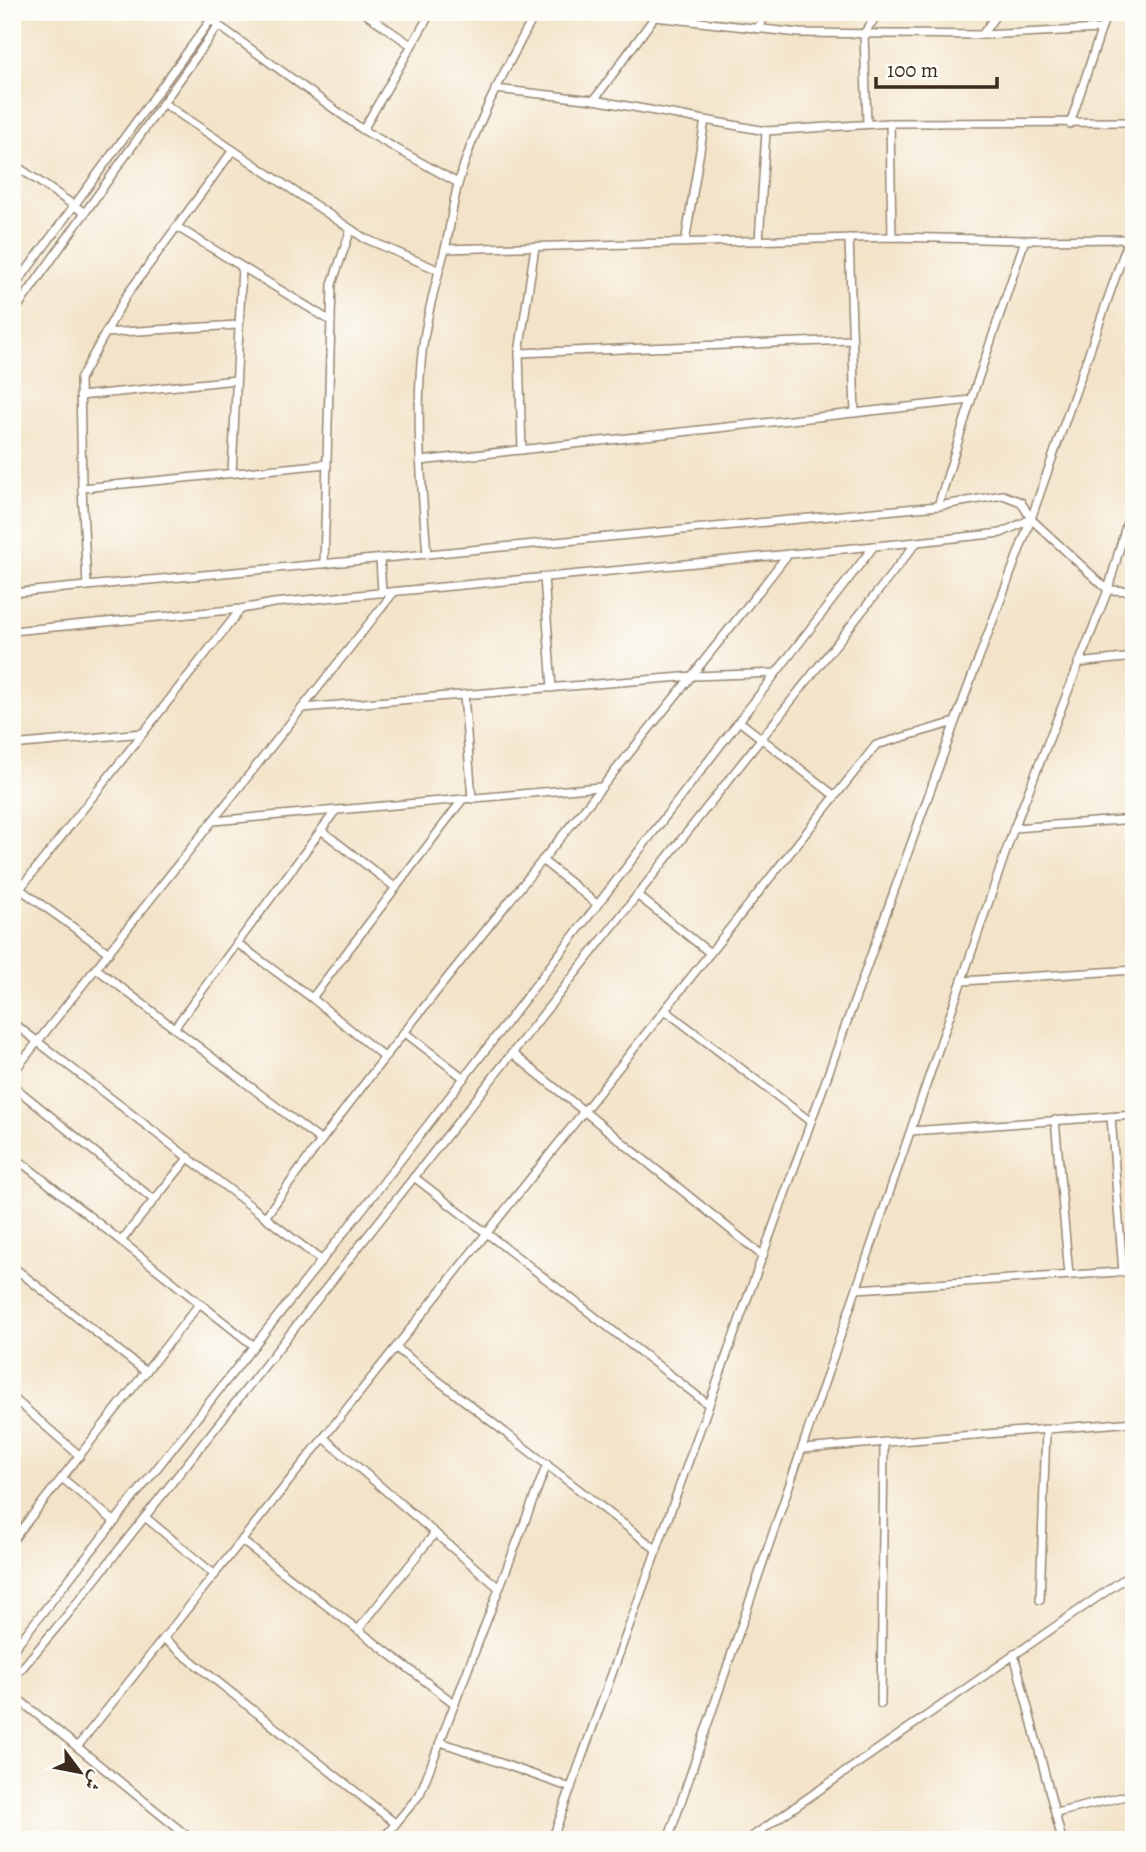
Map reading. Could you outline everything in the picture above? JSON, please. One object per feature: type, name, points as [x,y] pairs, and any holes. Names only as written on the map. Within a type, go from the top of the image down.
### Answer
[{"type":"street","points":[[200,12],[363,130],[458,183]]},
{"type":"street","points":[[363,12],[411,45]]},
{"type":"street","points":[[363,130],[431,12]]},
{"type":"street","points":[[427,554],[421,461],[421,362],[438,270],[445,249],[458,183],[470,146],[495,89],[536,12]]},
{"type":"street","points":[[757,29],[768,12]]},
{"type":"street","points":[[867,124],[864,33],[880,12]]},
{"type":"street","points":[[982,35],[998,12]]},
{"type":"street","points":[[1070,124],[1107,12]]},
{"type":"street","points":[[594,100],[657,15],[799,33],[982,35],[1100,29]]},
{"type":"street","points":[[12,315],[163,103],[214,24]]},
{"type":"street","points":[[12,290],[214,24]]},
{"type":"street","points":[[495,89],[594,100],[766,131],[890,123],[1134,122]]},
{"type":"street","points":[[163,103],[364,238],[438,270]]},
{"type":"street","points":[[685,243],[705,120]]},
{"type":"street","points":[[890,123],[892,237]]},
{"type":"street","points":[[759,241],[766,131]]},
{"type":"street","points":[[87,586],[80,379],[126,296],[233,150]]},
{"type":"street","points":[[12,163],[85,213]]},
{"type":"street","points":[[552,1840],[955,722],[1031,519],[1134,224]]},
{"type":"street","points":[[177,227],[331,321]]},
{"type":"street","points":[[324,564],[332,284],[351,229]]},
{"type":"street","points":[[445,249],[892,237],[1128,239]]},
{"type":"street","points":[[849,238],[855,412]]},
{"type":"street","points":[[938,506],[1025,240]]},
{"type":"street","points":[[522,450],[519,352],[535,247]]},
{"type":"street","points":[[232,473],[242,267]]},
{"type":"street","points":[[106,334],[238,325]]},
{"type":"street","points":[[519,352],[852,340]]},
{"type":"street","points":[[80,397],[236,380]]},
{"type":"street","points":[[421,461],[971,400]]},
{"type":"street","points":[[82,488],[327,464]]},
{"type":"street","points":[[12,593],[938,506],[1003,495],[1021,502],[1031,519],[1108,590],[1134,591]]},
{"type":"street","points":[[668,1840],[1014,828],[1108,590],[1134,497]]},
{"type":"street","points":[[12,631],[1001,533],[1031,519]]},
{"type":"street","points":[[12,1681],[145,1517],[917,542]]},
{"type":"street","points":[[12,1651],[322,1261],[874,546]]},
{"type":"street","points":[[266,1216],[384,1057],[600,787],[694,676],[788,554]]},
{"type":"street","points":[[380,558],[382,593]]},
{"type":"street","points":[[544,577],[552,688]]},
{"type":"street","points":[[12,1074],[394,592]]},
{"type":"street","points":[[12,899],[241,609]]},
{"type":"street","points":[[1078,663],[1134,657]]},
{"type":"street","points":[[302,708],[694,676],[776,673]]},
{"type":"street","points":[[464,695],[472,799]]},
{"type":"street","points":[[739,721],[835,796]]},
{"type":"street","points":[[77,1747],[876,745],[955,722]]},
{"type":"street","points":[[12,745],[143,733]]},
{"type":"street","points":[[213,821],[600,787]]},
{"type":"street","points":[[312,998],[463,800]]},
{"type":"street","points":[[175,1027],[336,810]]},
{"type":"street","points":[[1014,828],[1134,819]]},
{"type":"street","points":[[321,830],[396,888]]},
{"type":"street","points":[[542,860],[598,905]]},
{"type":"street","points":[[20,889],[109,953]]},
{"type":"street","points":[[637,895],[710,953]]},
{"type":"street","points":[[237,943],[312,998],[384,1057]]},
{"type":"street","points":[[97,969],[320,1140]]},
{"type":"street","points":[[962,981],[1134,970]]},
{"type":"street","points":[[665,1010],[811,1122]]},
{"type":"street","points":[[12,1022],[322,1261]]},
{"type":"street","points":[[404,1032],[464,1078]]},
{"type":"street","points":[[512,1053],[763,1256]]},
{"type":"street","points":[[12,1085],[154,1200]]},
{"type":"street","points":[[911,1131],[1134,1115]]},
{"type":"street","points":[[1111,1117],[1123,1272]]},
{"type":"street","points":[[1055,1120],[1069,1275]]},
{"type":"street","points":[[12,1155],[254,1346]]},
{"type":"street","points":[[121,1241],[189,1157]]},
{"type":"street","points":[[414,1177],[709,1405]]},
{"type":"street","points":[[12,1266],[146,1372]]},
{"type":"street","points":[[857,1289],[1134,1271]]},
{"type":"street","points":[[14,1535],[200,1303]]},
{"type":"street","points":[[396,1348],[657,1550]]},
{"type":"street","points":[[12,1397],[80,1455]]},
{"type":"street","points":[[802,1449],[1134,1422]]},
{"type":"street","points":[[1041,1600],[1046,1430]]},
{"type":"street","points":[[324,1438],[499,1588]]},
{"type":"street","points":[[881,1704],[884,1442]]},
{"type":"street","points":[[382,1840],[420,1794],[547,1464]]},
{"type":"street","points":[[62,1478],[115,1522]]},
{"type":"street","points":[[145,1517],[215,1575]]},
{"type":"street","points":[[358,1630],[435,1533]]},
{"type":"street","points":[[242,1541],[455,1704]]},
{"type":"street","points":[[747,1840],[1134,1572]]},
{"type":"street","points":[[164,1639],[395,1823]]},
{"type":"street","points":[[1014,1654],[1062,1840]]},
{"type":"street","points":[[12,1694],[191,1840]]},
{"type":"street","points":[[441,1742],[571,1788]]},
{"type":"street","points":[[1056,1813],[1134,1794]]}]
